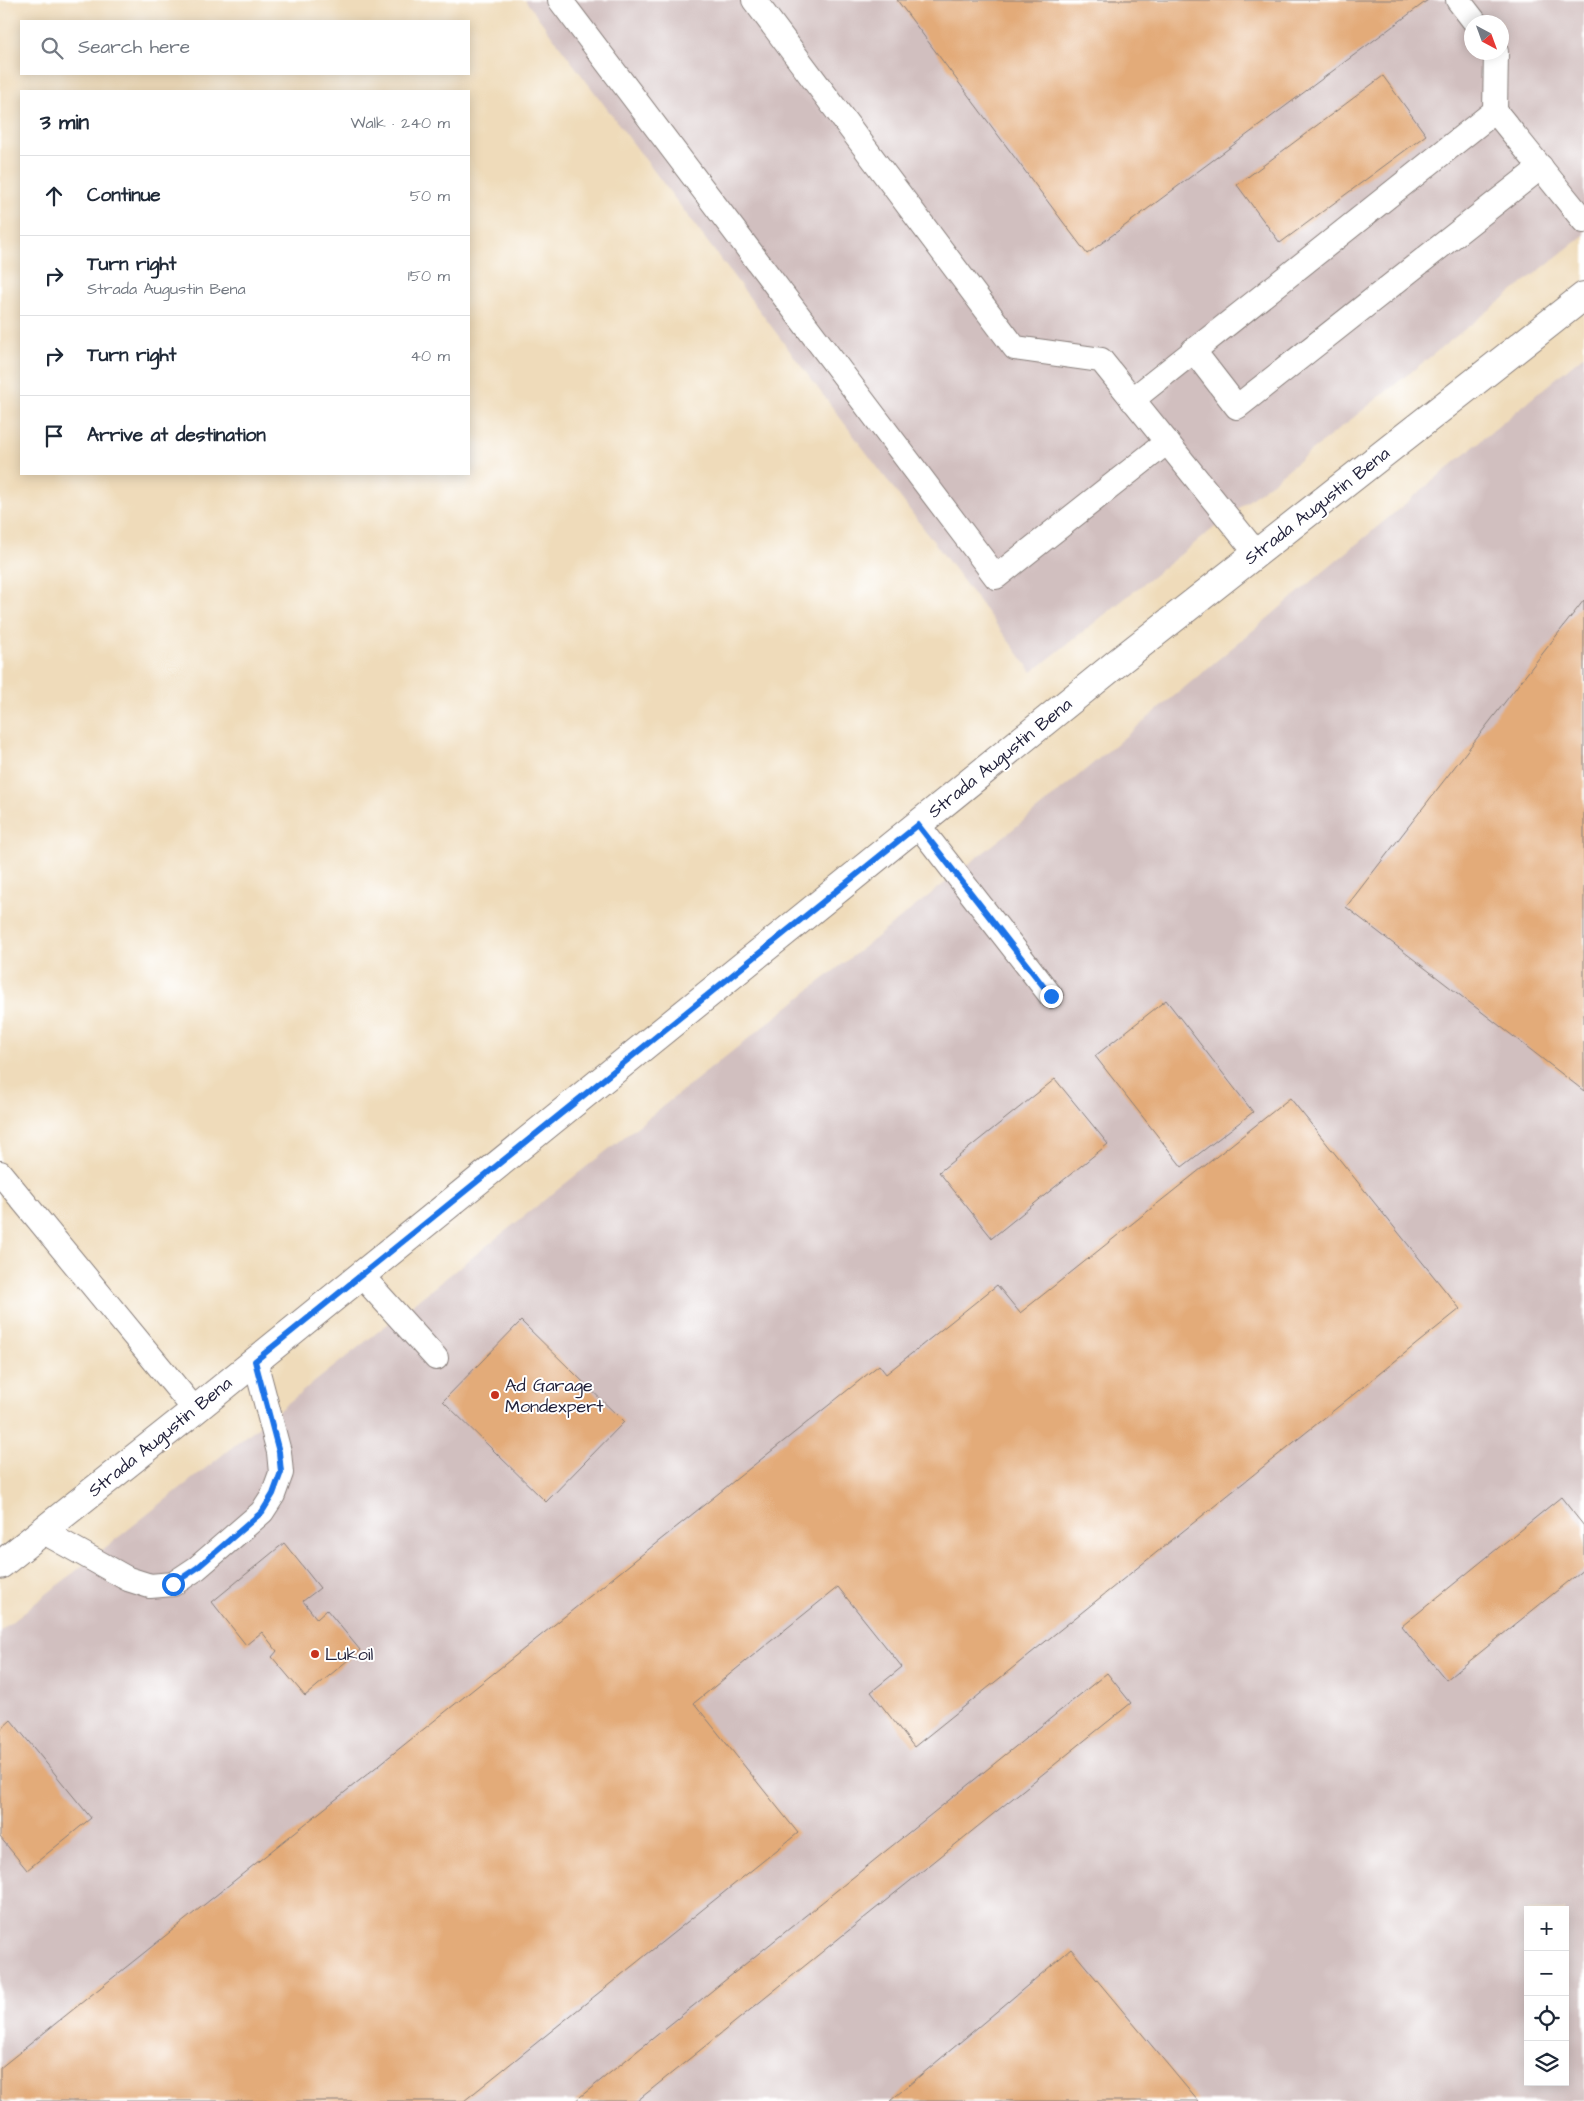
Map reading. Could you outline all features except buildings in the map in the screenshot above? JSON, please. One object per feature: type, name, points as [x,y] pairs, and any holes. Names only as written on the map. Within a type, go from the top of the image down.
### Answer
[{"type":"main road","name":"Strada Augustin Bena","points":[[0,1565],[195,1410],[1117,664],[1584,296]]},
{"type":"lane","points":[[560,0],[996,577],[1167,442]]},
{"type":"lane","points":[[754,0],[1015,348],[1101,360],[1257,554]]},
{"type":"lane","points":[[1458,0],[1469,15]]},
{"type":"lane","points":[[1496,60],[1495,111],[1584,221]]},
{"type":"lane","points":[[1132,400],[1495,111]]},
{"type":"lane","points":[[1193,350],[1237,407],[1541,167]]},
{"type":"lane","points":[[918,825],[1051,996]]},
{"type":"lane","points":[[0,1173],[195,1410]]},
{"type":"lane","points":[[361,1275],[436,1358]]},
{"type":"lane","points":[[42,1531],[128,1579],[150,1586],[173,1584],[197,1568],[262,1512],[273,1494],[281,1472],[279,1452],[255,1361]]},
{"type":"shaded area","points":[[525,0],[1584,0],[1584,235],[1032,672]]},
{"type":"shaded area","points":[[1584,355],[1584,2101],[0,2101],[0,1631],[1037,810]]},
{"type":"place","name":"Ad Garage Mondexpert","points":[[495,1395]]},
{"type":"place","name":"Lukoil","points":[[315,1654]]},
{"type":"route","points":[[173,1584],[197,1568],[262,1512],[273,1494],[281,1472],[279,1452],[255,1361],[918,825],[1051,996]]}]
